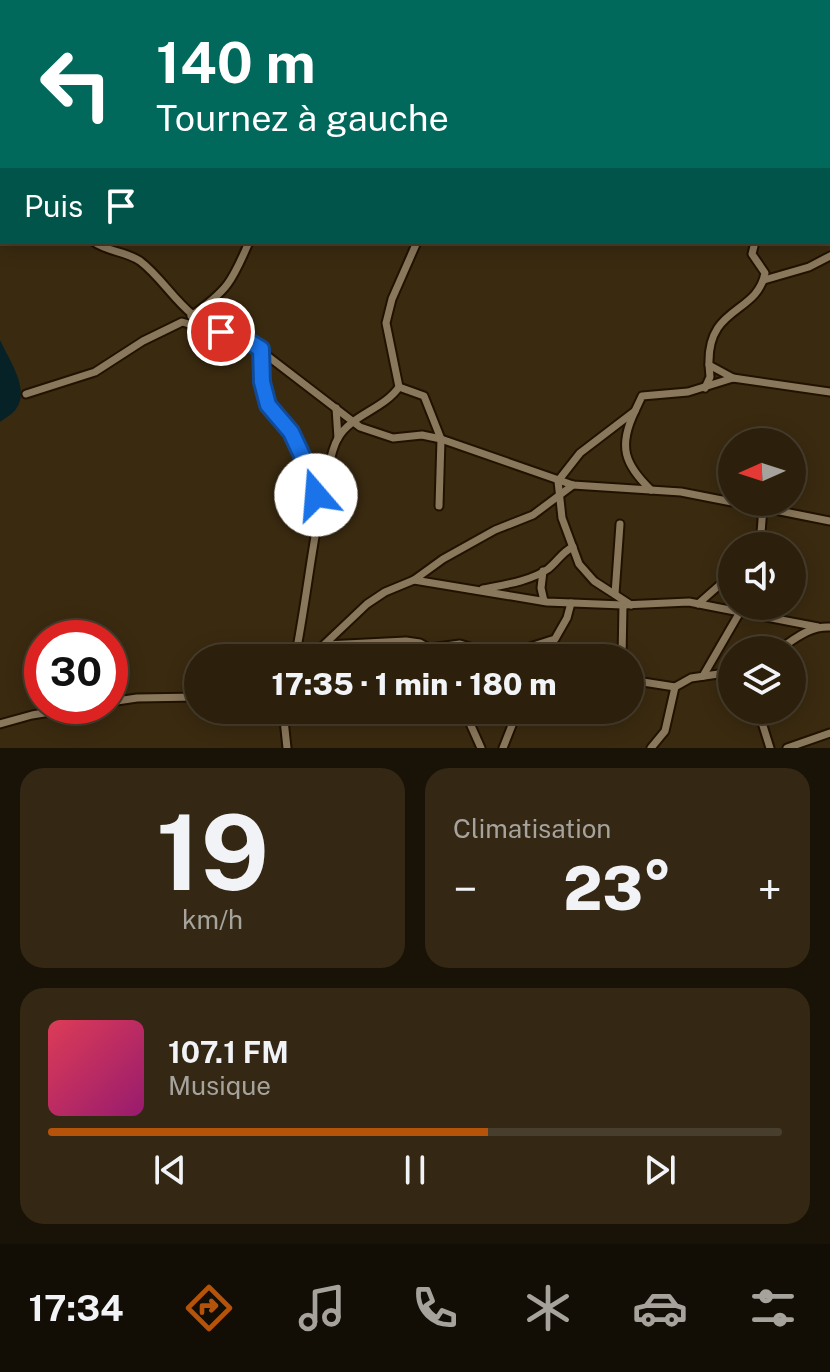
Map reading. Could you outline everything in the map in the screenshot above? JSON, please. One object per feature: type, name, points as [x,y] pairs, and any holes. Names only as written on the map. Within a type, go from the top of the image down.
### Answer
[{"type":"street","points":[[99,244],[142,262],[193,315],[195,324]]},
{"type":"street","points":[[26,394],[95,372],[143,341],[193,315],[229,285],[248,244]]},
{"type":"street","points":[[338,438],[354,422],[394,395],[399,387],[386,323],[392,299],[416,244]]},
{"type":"street","points":[[705,388],[710,377],[710,344],[716,327],[745,303],[764,280],[765,273],[752,254],[754,244]]},
{"type":"street","points":[[764,280],[809,267],[830,256]]},
{"type":"street","points":[[182,322],[248,341],[354,422],[393,438],[422,435],[441,439],[573,485],[651,490],[718,500]]},
{"type":"street","points":[[261,349],[262,382],[268,405],[291,432],[313,479],[319,511]]},
{"type":"street","points":[[709,365],[733,378],[830,392]]},
{"type":"street","points":[[651,490],[635,475],[626,454],[624,437],[642,396],[705,388],[733,378]]},
{"type":"street","points":[[399,387],[424,396],[441,439],[439,506]]},
{"type":"street","points":[[297,644],[319,511],[338,438],[336,408]]},
{"type":"street","points":[[627,605],[585,573],[562,518],[558,481],[580,453],[635,411]]},
{"type":"street","points":[[327,644],[367,604],[385,592],[414,580],[443,559],[495,530],[533,515],[573,485]]},
{"type":"street","points":[[806,516],[830,521]]},
{"type":"street","points":[[615,594],[620,524]]},
{"type":"street","points":[[477,590],[543,571],[562,552],[573,547]]},
{"type":"street","points":[[543,571],[541,588],[544,601]]},
{"type":"street","points":[[414,580],[544,601],[718,606]]},
{"type":"street","points":[[698,604],[718,586]]},
{"type":"street","points":[[539,644],[555,639],[567,618],[571,603]]},
{"type":"street","points":[[623,644],[627,605]]},
{"type":"street","points":[[703,676],[735,620]]},
{"type":"street","points":[[788,620],[830,627]]},
{"type":"street","points":[[802,636],[818,627]]},
{"type":"street","points":[[346,644],[406,641],[415,644]]},
{"type":"street","points":[[644,682],[675,687],[691,678],[718,674]]},
{"type":"street","points":[[651,748],[665,731],[675,687]]},
{"type":"street","points":[[128,699],[184,697]]},
{"type":"street","points":[[0,724],[24,719]]},
{"type":"street","points":[[282,724],[287,748]]},
{"type":"street","points":[[470,724],[481,748]]},
{"type":"street","points":[[503,748],[512,724]]},
{"type":"street","points":[[762,724],[770,748]]},
{"type":"street","points":[[787,748],[830,733]]},
{"type":"water","points":[[0,340],[17,374],[21,393],[16,409],[0,422]]},
{"type":"route","points":[[221,332],[261,349],[264,364],[262,382],[268,405],[291,432],[313,479],[316,495]]}]
